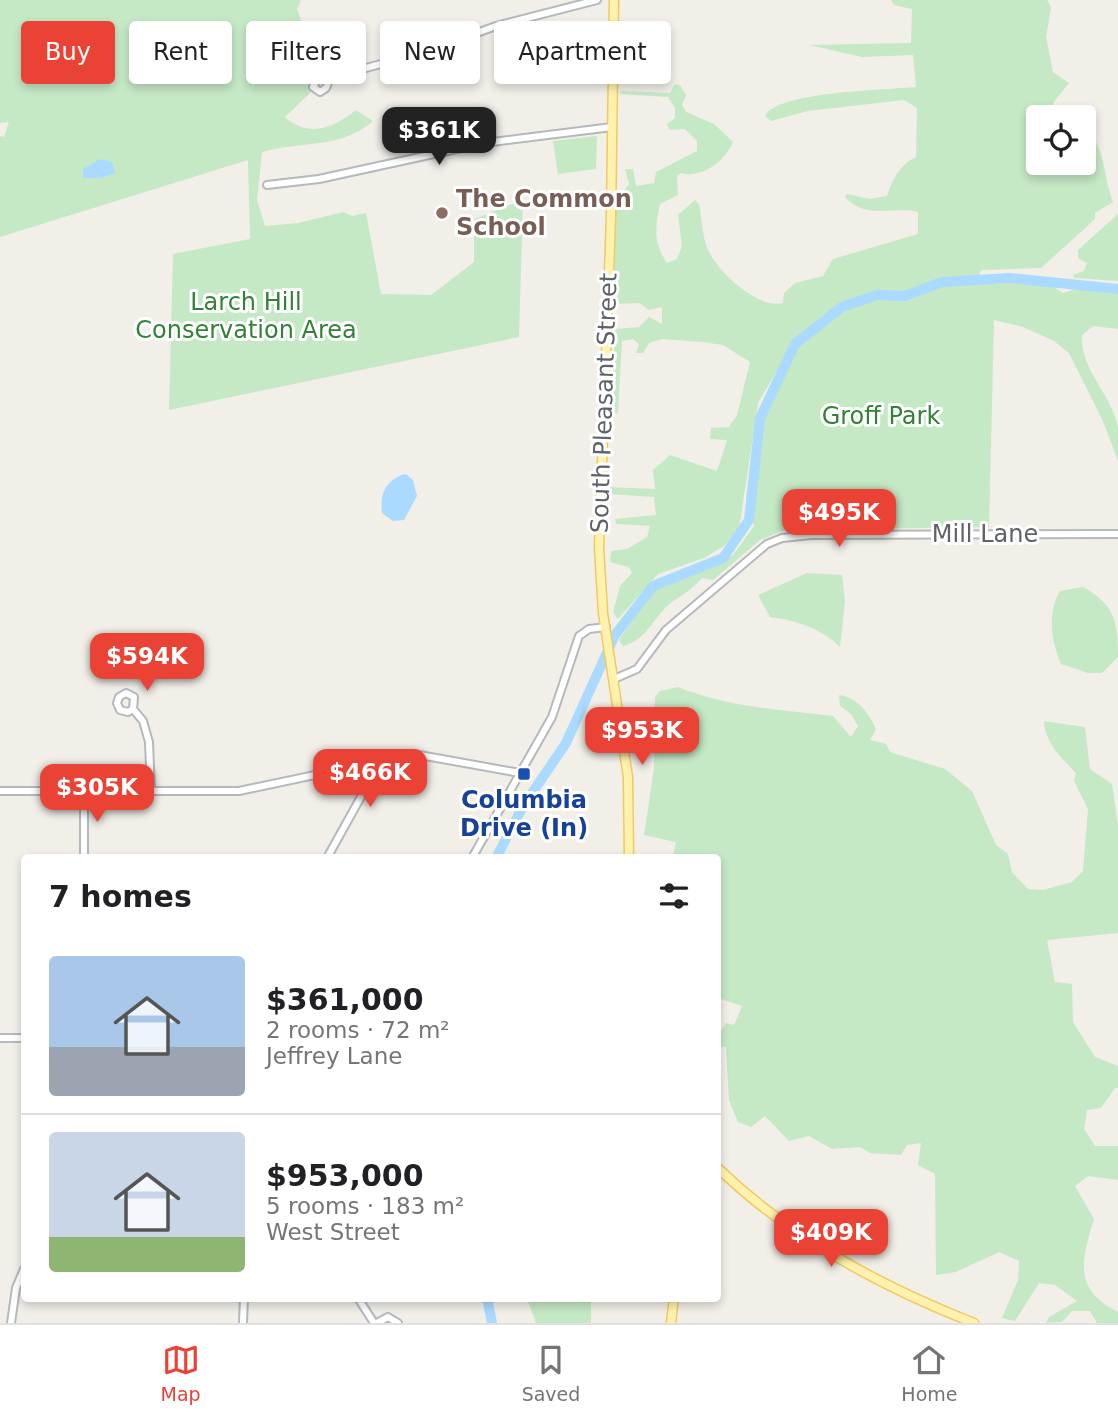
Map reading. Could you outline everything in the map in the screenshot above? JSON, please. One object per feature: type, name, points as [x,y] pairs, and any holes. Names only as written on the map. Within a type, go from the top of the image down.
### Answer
[{"type":"main road","name":"South Pleasant Street","points":[[614,0],[599,541],[606,631],[629,786],[629,854]]},
{"type":"main road","points":[[721,1171],[761,1206],[811,1240],[892,1287],[974,1323]]},
{"type":"main road","points":[[671,1323],[674,1302]]},
{"type":"street","points":[[366,68],[424,52],[496,26],[597,0]]},
{"type":"street","points":[[267,185],[319,178],[484,143],[612,127]]},
{"type":"street","name":"Mill Lane","points":[[614,679],[637,669],[666,630],[758,551],[776,540],[811,535],[1118,534]]},
{"type":"street","points":[[474,854],[556,709],[578,638],[586,631],[606,631]]},
{"type":"street","points":[[134,709],[147,732],[151,792]]},
{"type":"street","points":[[0,791],[239,791],[383,758],[417,754],[520,773]]},
{"type":"street","points":[[329,854],[383,758]]},
{"type":"street","points":[[340,769],[354,781],[362,795]]},
{"type":"street","points":[[84,791],[84,854]]},
{"type":"street","points":[[0,1038],[21,1038]]},
{"type":"street","points":[[11,1323],[16,1288],[21,1276]]},
{"type":"street","points":[[243,1323],[244,1302]]},
{"type":"street","points":[[361,1302],[376,1323],[390,1317],[398,1323]]},
{"type":"green space","name":"Larch Hill Conservation Area","points":[[0,0],[301,0],[297,9],[301,21],[246,21],[246,84],[310,84],[311,92],[285,117],[303,128],[331,125],[356,110],[373,121],[361,130],[334,140],[262,152],[257,200],[265,226],[298,223],[343,212],[352,216],[366,213],[381,294],[431,295],[474,262],[474,219],[523,200],[519,337],[169,410],[173,254],[250,239],[248,160],[0,237],[0,136],[4,137],[9,122],[0,123]]},
{"type":"green space","name":"Groff Park","points":[[891,0],[1047,0],[1051,7],[1046,37],[1053,72],[1069,83],[1053,105],[1026,105],[1026,175],[1096,175],[1096,142],[1113,202],[1095,213],[1095,219],[1041,268],[981,270],[978,278],[995,279],[995,284],[1018,282],[1052,286],[1063,293],[1076,289],[1118,294],[1118,329],[1093,326],[1082,335],[1086,360],[1115,416],[1118,428],[1118,461],[1103,421],[1069,353],[1054,341],[1023,327],[994,320],[989,527],[785,530],[760,540],[713,580],[702,578],[665,608],[639,639],[623,646],[619,640],[654,587],[733,555],[754,526],[746,495],[751,495],[762,417],[773,381],[794,346],[792,345],[758,403],[739,529],[724,546],[704,558],[658,574],[618,619],[613,612],[620,586],[632,573],[629,567],[610,562],[611,551],[627,549],[647,537],[650,526],[616,524],[615,519],[656,515],[654,497],[608,494],[607,487],[655,489],[653,470],[670,455],[717,471],[727,440],[710,439],[711,428],[729,427],[737,415],[750,362],[723,345],[662,339],[649,343],[643,353],[636,353],[639,344],[633,339],[622,341],[618,413],[611,412],[615,329],[639,327],[649,317],[662,324],[662,307],[649,310],[639,303],[614,304],[615,195],[622,193],[629,184],[625,169],[633,169],[636,186],[654,183],[656,172],[697,151],[697,141],[685,129],[669,130],[667,124],[675,118],[675,108],[668,97],[620,94],[621,91],[670,93],[675,84],[680,85],[686,95],[682,105],[686,112],[714,124],[733,142],[719,162],[712,167],[705,171],[681,173],[677,176],[678,195],[660,204],[656,235],[667,263],[677,259],[682,246],[678,215],[695,200],[699,204],[707,248],[719,267],[750,294],[773,304],[783,303],[784,293],[795,283],[823,276],[833,259],[918,234],[918,212],[870,210],[853,204],[845,197],[847,194],[870,199],[887,196],[897,173],[916,157],[917,108],[904,100],[808,111],[771,121],[765,116],[774,108],[790,101],[834,93],[916,87],[913,55],[862,57],[809,45],[911,43],[912,9],[894,5]]},
{"type":"green space","points":[[597,136],[596,169],[558,174],[553,141]]},
{"type":"green space","points":[[1118,214],[1118,281],[1075,278],[1073,275],[1084,271],[1087,263],[1078,258],[1078,250]]},
{"type":"green space","points":[[807,573],[842,575],[845,601],[840,647],[808,626],[770,617],[758,595]]},
{"type":"green space","points":[[1083,587],[1102,600],[1108,608],[1117,633],[1118,657],[1102,673],[1088,673],[1061,664],[1055,646],[1052,618],[1060,591]]},
{"type":"green space","points":[[678,687],[735,703],[833,716],[851,737],[858,726],[851,714],[840,706],[839,695],[857,702],[876,729],[870,740],[886,744],[890,752],[945,769],[972,791],[996,845],[1008,854],[1012,872],[1028,889],[1043,890],[1072,882],[1083,871],[1088,809],[1074,781],[1076,773],[1051,743],[1044,721],[1085,727],[1090,769],[1112,784],[1118,826],[1118,933],[1047,940],[1055,982],[1072,984],[1073,1022],[1095,1057],[1118,1066],[1118,1088],[1115,1088],[1101,1108],[1087,1110],[1084,1129],[1095,1146],[1118,1146],[1118,1180],[1088,1176],[1075,1186],[1094,1219],[1084,1260],[1087,1283],[1093,1294],[1118,1312],[1118,1323],[1097,1323],[1090,1311],[1072,1311],[1062,1322],[1046,1323],[1049,1317],[1077,1301],[1055,1285],[1039,1283],[1015,1321],[1002,1318],[1018,1280],[1019,1261],[999,1252],[956,1272],[936,1275],[935,1174],[918,1165],[921,1143],[907,1145],[901,1155],[870,1153],[860,1147],[832,1149],[809,1136],[789,1141],[765,1116],[751,1127],[738,1122],[729,1100],[726,1047],[721,1046],[721,1030],[726,1023],[734,1025],[742,1006],[721,999],[721,854],[674,854],[676,842],[644,835],[654,769],[655,697],[660,691]]},
{"type":"green space","points":[[528,1302],[591,1302],[591,1323],[536,1323]]},
{"type":"water","points":[[100,159],[112,162],[115,173],[101,178],[83,178],[83,169]]},
{"type":"water","points":[[406,474],[413,480],[417,496],[404,520],[393,521],[382,513],[383,495],[387,486]]},
{"type":"waterway","points":[[498,854],[522,808],[566,743],[615,635],[653,586],[723,558],[749,520],[760,418],[795,344],[842,307],[877,295],[905,296],[942,282],[1010,278],[1118,289]]},
{"type":"waterway","points":[[488,1302],[492,1323]]},
{"type":"place","name":"The Common School","points":[[442,213]]},
{"type":"place","name":"Columbia Drive (In)","points":[[524,774]]}]
